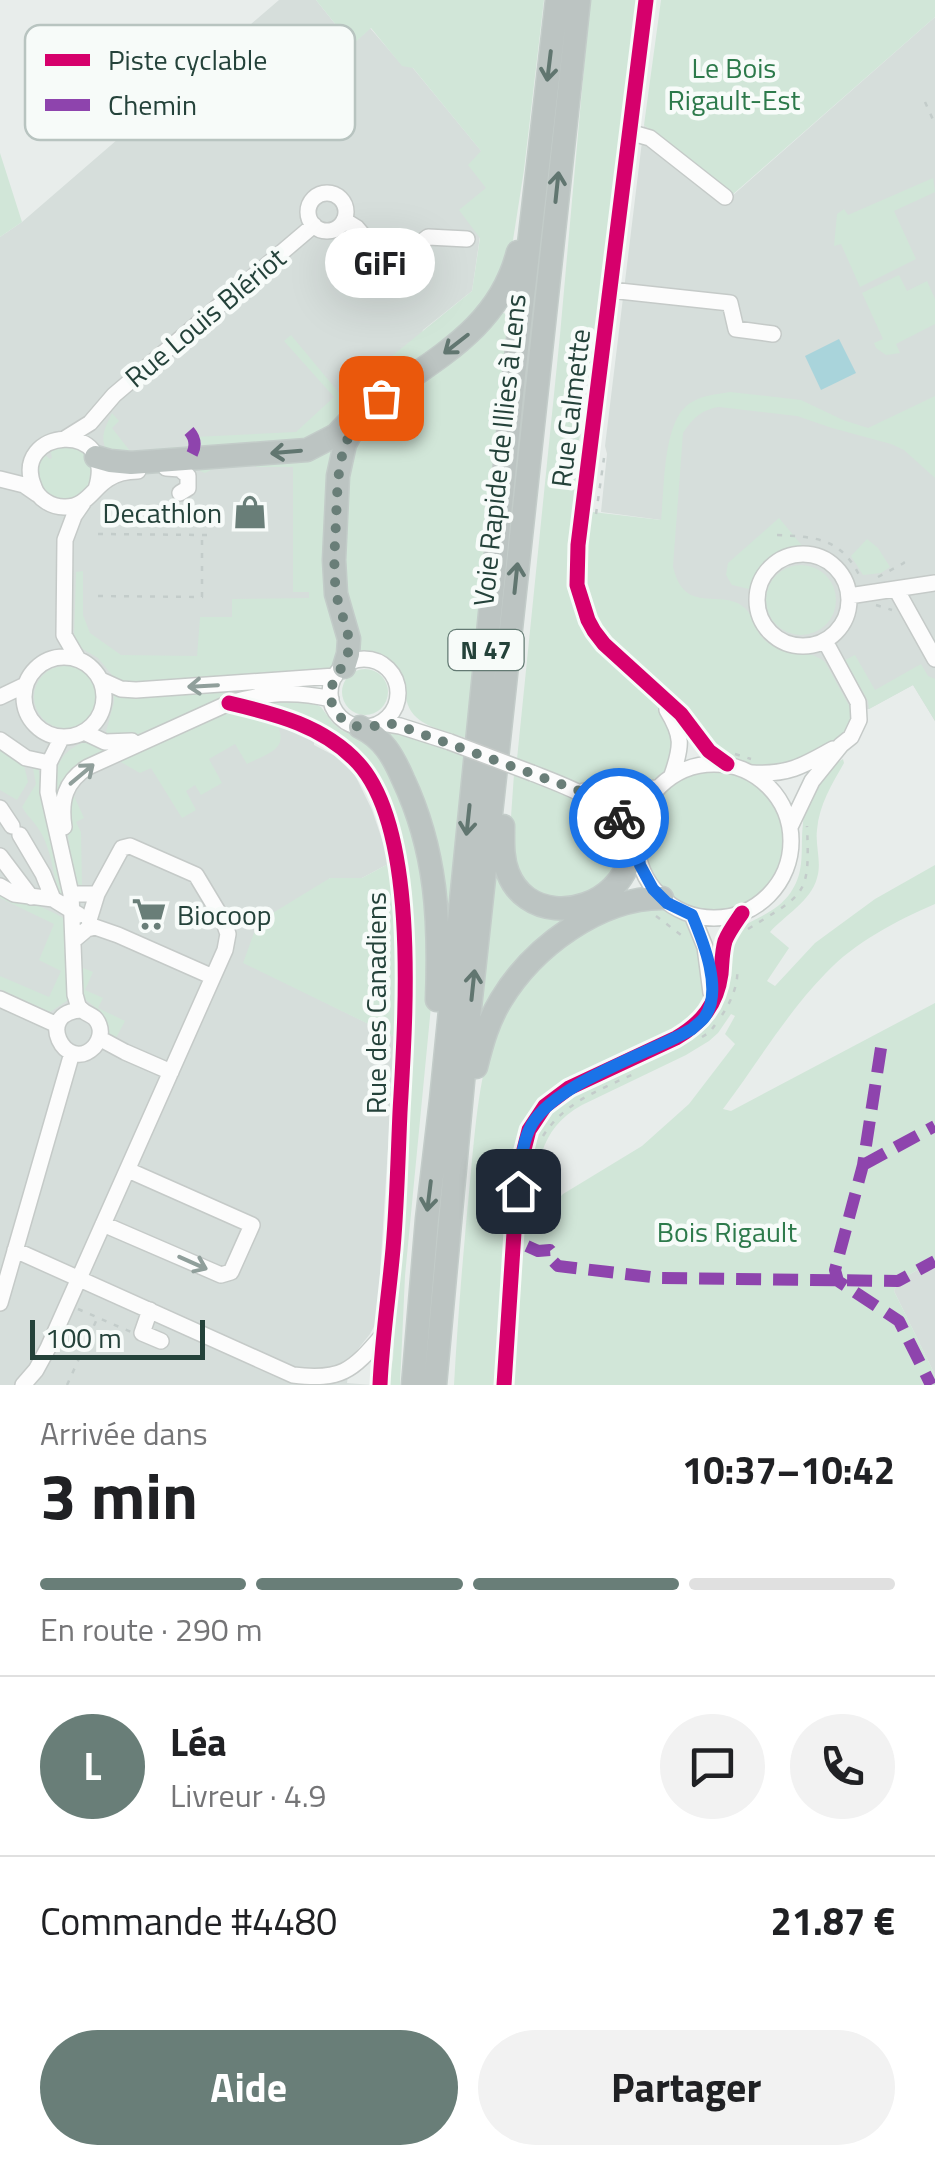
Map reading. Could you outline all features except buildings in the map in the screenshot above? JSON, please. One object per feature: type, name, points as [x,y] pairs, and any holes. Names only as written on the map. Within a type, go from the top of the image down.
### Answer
[{"type":"highway","name":"N 47","points":[[413,1385],[425,1236],[556,0]]},
{"type":"highway","name":"Voie Rapide de Illies à Lens","points":[[435,1385],[502,710],[579,0]]},
{"type":"highway","points":[[95,455],[122,463],[189,468],[308,450],[328,440],[356,414],[466,338],[496,304],[510,279],[521,230],[534,201]]},
{"type":"highway","points":[[339,672],[348,654],[348,639],[334,575],[338,476],[352,430],[369,408]]},
{"type":"highway","points":[[502,710],[510,735],[503,854],[509,876],[522,894],[545,907],[559,909],[594,902],[624,875],[636,842]]},
{"type":"highway","points":[[371,725],[396,762],[414,802],[429,852],[436,906],[438,977],[433,1070],[441,1100]]},
{"type":"highway","points":[[460,1116],[471,1100],[490,1021],[506,992],[528,965],[568,932],[605,910],[626,901],[662,898]]},
{"type":"street","name":"Rue Calmette","points":[[646,0],[578,545],[577,585],[588,620],[604,644],[681,714],[708,751],[729,759]]},
{"type":"street","points":[[629,132],[650,138],[725,197]]},
{"type":"street","points":[[332,194],[342,200],[344,220],[332,230],[324,230],[314,225],[308,210],[314,198],[332,194]]},
{"type":"street","points":[[344,220],[357,228],[397,275],[416,259],[419,244],[428,236],[467,239]]},
{"type":"street","name":"Rue Louis Blériot","points":[[66,438],[80,431],[114,395],[314,225]]},
{"type":"street","points":[[610,290],[730,304],[736,330],[773,334]]},
{"type":"street","points":[[96,489],[100,477],[95,455],[96,431],[101,412]]},
{"type":"street","points":[[83,502],[64,508],[41,497],[30,474],[32,463],[36,452],[55,439],[78,440],[95,455]]},
{"type":"street","points":[[0,477],[32,463]]},
{"type":"street","points":[[78,659],[64,635],[65,540],[74,516],[106,480],[130,471],[189,468],[188,488],[180,493]]},
{"type":"street","points":[[0,477],[24,484],[41,497],[54,512],[65,540]]},
{"type":"street","points":[[808,554],[836,568],[848,596],[841,626],[825,640],[801,646],[786,644],[772,635],[756,604],[757,591],[772,566],[785,558],[808,554]]},
{"type":"street","points":[[848,596],[935,583]]},
{"type":"street","points":[[896,589],[935,660]]},
{"type":"street","points":[[46,660],[64,635]]},
{"type":"street","points":[[790,827],[812,781],[856,730],[860,711],[825,640]]},
{"type":"street","points":[[101,680],[104,704],[93,725],[84,732],[62,738],[50,735],[39,729],[25,709],[25,685],[37,666],[56,657],[78,659],[101,680],[121,689],[136,690],[339,672],[358,660],[379,662],[394,676],[398,697],[412,722],[425,733]]},
{"type":"street","points":[[339,672],[331,688],[331,699],[340,718],[349,724],[425,733],[580,791],[611,810],[636,842]]},
{"type":"street","points":[[0,700],[25,685]]},
{"type":"street","name":"Rue Calmette","points":[[654,690],[677,726],[680,741],[672,775]]},
{"type":"street","points":[[61,845],[63,798],[72,780],[88,766],[229,703],[254,696],[304,693],[331,699]]},
{"type":"street","points":[[371,725],[390,716],[398,697]]},
{"type":"street","points":[[0,700],[25,709]]},
{"type":"street","name":"Rue des Canadiens","points":[[229,703],[312,728],[360,764],[387,819],[399,867],[404,1030],[393,1247],[380,1385]]},
{"type":"street","points":[[84,732],[105,742],[151,738]]},
{"type":"street","points":[[62,738],[50,763],[48,792],[72,894],[75,994],[82,1010],[95,1017],[100,1031],[92,1049],[72,1053],[60,1045],[57,1024],[67,1013],[82,1010]]},
{"type":"street","points":[[0,740],[26,758],[50,763]]},
{"type":"street","points":[[742,913],[718,918],[692,915],[662,898],[643,873],[636,842],[642,811],[656,788],[672,775],[699,764],[729,759],[785,773],[841,745]]},
{"type":"street","points":[[504,1385],[515,1217],[528,1130],[555,1098],[692,1029],[705,1017],[719,987],[730,931],[742,913],[770,894],[784,874],[791,852],[785,810],[756,768]]},
{"type":"street","points":[[580,791],[620,793],[656,788]]},
{"type":"street","points":[[0,808],[43,874],[52,899]]},
{"type":"street","points":[[23,1385],[36,1370],[80,1278],[225,950],[228,934],[224,920],[196,876],[130,846],[122,848],[97,894],[89,920]]},
{"type":"street","points":[[0,856],[31,897]]},
{"type":"street","points":[[0,886],[14,894],[52,899],[118,935]]},
{"type":"street","points":[[72,894],[97,894]]},
{"type":"street","points":[[692,915],[705,947],[711,1004]]},
{"type":"street","points":[[74,940],[87,929],[95,928],[213,977]]},
{"type":"street","points":[[0,999],[57,1024]]},
{"type":"street","points":[[99,1038],[171,1072]]},
{"type":"street","points":[[0,1304],[72,1053]]},
{"type":"street","points":[[104,1224],[220,1275],[231,1272],[238,1259],[252,1225],[128,1170]]},
{"type":"street","points":[[15,1250],[293,1375],[336,1375],[357,1365],[382,1336]]},
{"type":"street","points":[[150,1310],[142,1333],[161,1342]]},
{"type":"street","points":[[357,1365],[380,1385]]},
{"type":"path","points":[[925,102],[935,124]]},
{"type":"path","points":[[592,522],[598,509],[604,456]]},
{"type":"path","points":[[98,534],[204,534],[202,597],[98,596]]},
{"type":"path","points":[[776,535],[819,538],[835,546],[854,564],[861,580],[882,576],[904,562],[899,556]]},
{"type":"path","points":[[874,592],[876,606],[893,610]]},
{"type":"path","points":[[729,759],[756,768]]},
{"type":"path","points":[[741,934],[792,901],[805,883],[807,811],[802,801]]},
{"type":"path","points":[[698,1039],[710,1032],[728,1006],[737,982],[738,968],[722,966]]},
{"type":"path","points":[[539,1142],[559,1114],[574,1103],[642,1070]]},
{"type":"path","points":[[68,1304],[131,1332],[142,1333]]},
{"type":"path","points":[[67,1385],[97,1317]]},
{"type":"shaded area","points":[[279,0],[316,0],[336,25],[250,25]]},
{"type":"shaded area","points":[[935,17],[935,721],[913,685],[869,709],[852,711],[666,591],[676,522],[601,512],[605,446],[644,125],[732,196]]},
{"type":"shaded area","points":[[370,28],[402,65],[412,67],[482,152],[487,188],[472,291],[423,330],[310,592],[307,621],[314,745],[335,756],[355,775],[390,863],[362,878],[330,878],[244,962],[395,1037],[377,1321],[350,1359],[347,1383],[372,1385],[0,1385],[0,237],[117,140],[355,140],[355,42]]},
{"type":"shaded area","points":[[935,1260],[935,1375],[894,1291],[898,1281]]},
{"type":"green space","points":[[316,0],[544,0],[524,170],[506,268],[473,320],[317,442],[125,456],[108,452],[103,437],[112,413],[119,421],[112,428],[130,451],[191,446],[194,437],[296,432],[334,397],[284,341],[291,335],[340,394],[472,291],[480,238],[459,210],[486,188],[468,165],[481,151],[413,68],[402,66],[371,28],[355,42],[355,25],[336,25]]},
{"type":"green space","points":[[590,0],[640,0],[589,415],[576,452],[579,491],[573,555],[575,602],[585,628],[611,660],[652,698],[676,739],[667,769],[634,787],[583,785],[517,759]]},
{"type":"green space","name":"Le Bois Rigault-Est","points":[[661,0],[935,0],[935,17],[731,196],[644,125]]},
{"type":"green space","points":[[0,153],[22,222],[0,237]]},
{"type":"green space","points":[[933,178],[935,192],[894,211],[916,259],[860,287],[841,244],[834,246],[837,214],[844,209],[848,215]]},
{"type":"green space","points":[[899,275],[907,291],[927,281],[935,299],[935,324],[896,344],[900,353],[886,355],[874,343],[883,339],[862,293]]},
{"type":"green space","points":[[495,313],[504,313],[509,318],[466,738],[431,726],[414,715],[391,664],[378,657],[353,654],[341,594],[348,452],[360,427]]},
{"type":"green space","points":[[730,392],[801,400],[868,428],[935,396],[935,478],[904,450],[891,444],[797,416],[719,407],[698,416],[683,433],[673,566],[678,582],[695,596],[726,600],[746,609],[763,638],[774,646],[825,662],[852,711],[850,726],[843,734],[801,763],[762,768],[716,751],[669,696],[604,633],[595,621],[584,587],[587,528],[593,512],[661,520],[670,438],[682,410],[706,396]]},
{"type":"green space","points":[[338,437],[343,439],[333,488],[331,564],[336,610],[345,644],[337,663],[310,673],[137,683],[113,676],[98,658],[81,648],[74,639],[76,572],[83,571],[83,615],[90,633],[121,655],[197,656],[200,617],[232,617],[232,599],[309,598],[309,592],[293,592],[293,467],[256,467],[255,462],[213,464],[205,473],[200,471],[199,463],[305,455]]},
{"type":"green space","points":[[74,446],[87,459],[92,472],[90,483],[72,498],[49,496],[38,477],[42,457],[44,454],[52,458],[50,449],[55,447]]},
{"type":"green space","points":[[779,518],[804,548],[769,559],[749,589],[732,585],[726,575],[728,563]]},
{"type":"green space","points":[[867,539],[890,567],[881,573],[863,575],[851,556]]},
{"type":"green space","points":[[801,565],[815,567],[826,575],[834,586],[834,614],[826,625],[815,633],[801,635],[787,633],[776,625],[768,614],[766,600],[768,586],[776,575],[787,567]]},
{"type":"green space","points":[[855,655],[875,690],[921,664],[928,676],[935,679],[935,721],[913,685],[869,709],[845,660]]},
{"type":"green space","points":[[65,666],[87,675],[96,697],[87,719],[65,728],[43,719],[34,697],[43,675]]},
{"type":"green space","points":[[365,669],[381,676],[388,692],[381,708],[365,715],[349,708],[342,692],[349,676]]},
{"type":"green space","points":[[218,691],[225,697],[136,735],[127,738],[106,732],[114,693]]},
{"type":"green space","points":[[312,702],[341,730],[376,744],[423,841],[432,996],[405,1276],[400,1385],[388,1385],[393,1359],[411,1030],[408,907],[379,782],[268,703]]},
{"type":"green space","points":[[224,714],[278,727],[278,746],[247,764],[235,744],[209,759],[222,783],[201,795],[195,785],[186,791],[196,810],[182,818],[151,768],[140,773],[119,761],[83,778],[73,794],[84,818],[76,822],[81,832],[82,885],[76,884],[67,822],[72,794],[79,781],[91,770]]},
{"type":"green space","points":[[392,731],[464,756],[446,948],[386,737]]},
{"type":"green space","points":[[84,742],[109,747],[110,751],[57,793],[60,762]]},
{"type":"green space","points":[[0,747],[23,761],[28,782],[17,800],[0,790]]},
{"type":"green space","name":"Bois Rigault","points":[[843,759],[818,821],[817,878],[803,901],[770,932],[789,948],[767,981],[775,986],[815,943],[875,899],[935,865],[935,904],[877,933],[837,963],[797,1006],[723,1109],[731,1111],[935,1003],[935,1260],[898,1281],[894,1291],[935,1375],[935,1385],[510,1385],[527,1163],[540,1124],[565,1099],[671,1048],[707,1022],[721,999],[735,936],[741,927],[781,904],[796,884],[807,805],[835,764]],"holes":[[[731,1014],[735,1016],[725,1034],[735,1044],[689,1104],[642,1146],[563,1194],[550,1207],[547,1218],[536,1216],[542,1152],[556,1126],[582,1105],[709,1041]]]},
{"type":"green space","points":[[32,764],[38,767],[64,899],[43,835],[22,807],[36,784]]},
{"type":"green space","points":[[714,770],[741,775],[763,791],[779,813],[784,840],[779,867],[763,889],[741,905],[714,910],[687,905],[665,889],[649,867],[644,840],[649,813],[665,791],[687,775]]},
{"type":"green space","points":[[514,774],[595,805],[627,838],[628,846],[612,876],[585,896],[558,900],[529,889],[518,874],[510,831]]},
{"type":"green space","points":[[390,863],[398,950],[395,1037],[243,963],[258,922],[330,878],[362,878]]},
{"type":"green space","points":[[497,865],[570,916],[480,1023]]},
{"type":"green space","points":[[0,889],[65,919],[68,1000],[50,1012],[0,989],[0,976],[49,997],[61,971],[39,960],[54,924],[0,898]]},
{"type":"green space","points":[[654,904],[681,919],[694,934],[703,975],[702,1002],[693,1017],[675,1032],[570,1080],[523,1127],[515,1155],[497,1385],[454,1385],[477,1117],[482,1080],[497,1028],[525,983],[558,949],[597,926]]},
{"type":"green space","points":[[83,968],[93,972],[85,990],[103,998],[98,1008],[125,1021],[115,1040],[108,1036],[102,1013],[85,999]]},
{"type":"water","points":[[839,339],[856,373],[821,390],[805,356]]},
{"type":"marked path","points":[[189,431],[195,445],[189,459]]},
{"type":"marked path","points":[[881,1048],[863,1165],[835,1270],[838,1281],[899,1321],[931,1385]]},
{"type":"marked path","points":[[863,1165],[935,1126]]},
{"type":"marked path","points":[[527,1246],[538,1251],[550,1250],[558,1266],[660,1278],[898,1281],[935,1261]]},
{"type":"cycle path","points":[[646,0],[578,545],[577,585],[588,620],[604,644],[681,714],[709,751],[727,764]]},
{"type":"cycle path","points":[[229,703],[298,723],[345,750],[378,794],[391,834],[400,880],[405,980],[394,1232],[380,1385]]},
{"type":"cycle path","points":[[504,1385],[520,1165],[529,1130],[545,1106],[569,1088],[676,1038],[701,1019],[716,995],[725,941],[742,913]]},
{"type":"way so far","points":[[381,398],[359,418],[339,465],[334,575],[349,645],[344,666],[334,676],[331,688],[334,709],[349,724],[371,727],[382,722],[400,726],[580,791],[619,818]]},
{"type":"place","name":"GiFi","points":[[381,398]]},
{"type":"place","name":"Decathlon","points":[[250,512]]},
{"type":"place","name":"Biocoop","points":[[149,914]]},
{"type":"route","points":[[518,1191],[528,1130],[545,1106],[569,1088],[692,1029],[705,1017],[711,1004],[705,947],[692,915],[667,903],[653,889],[640,865],[636,838],[619,818]]}]
